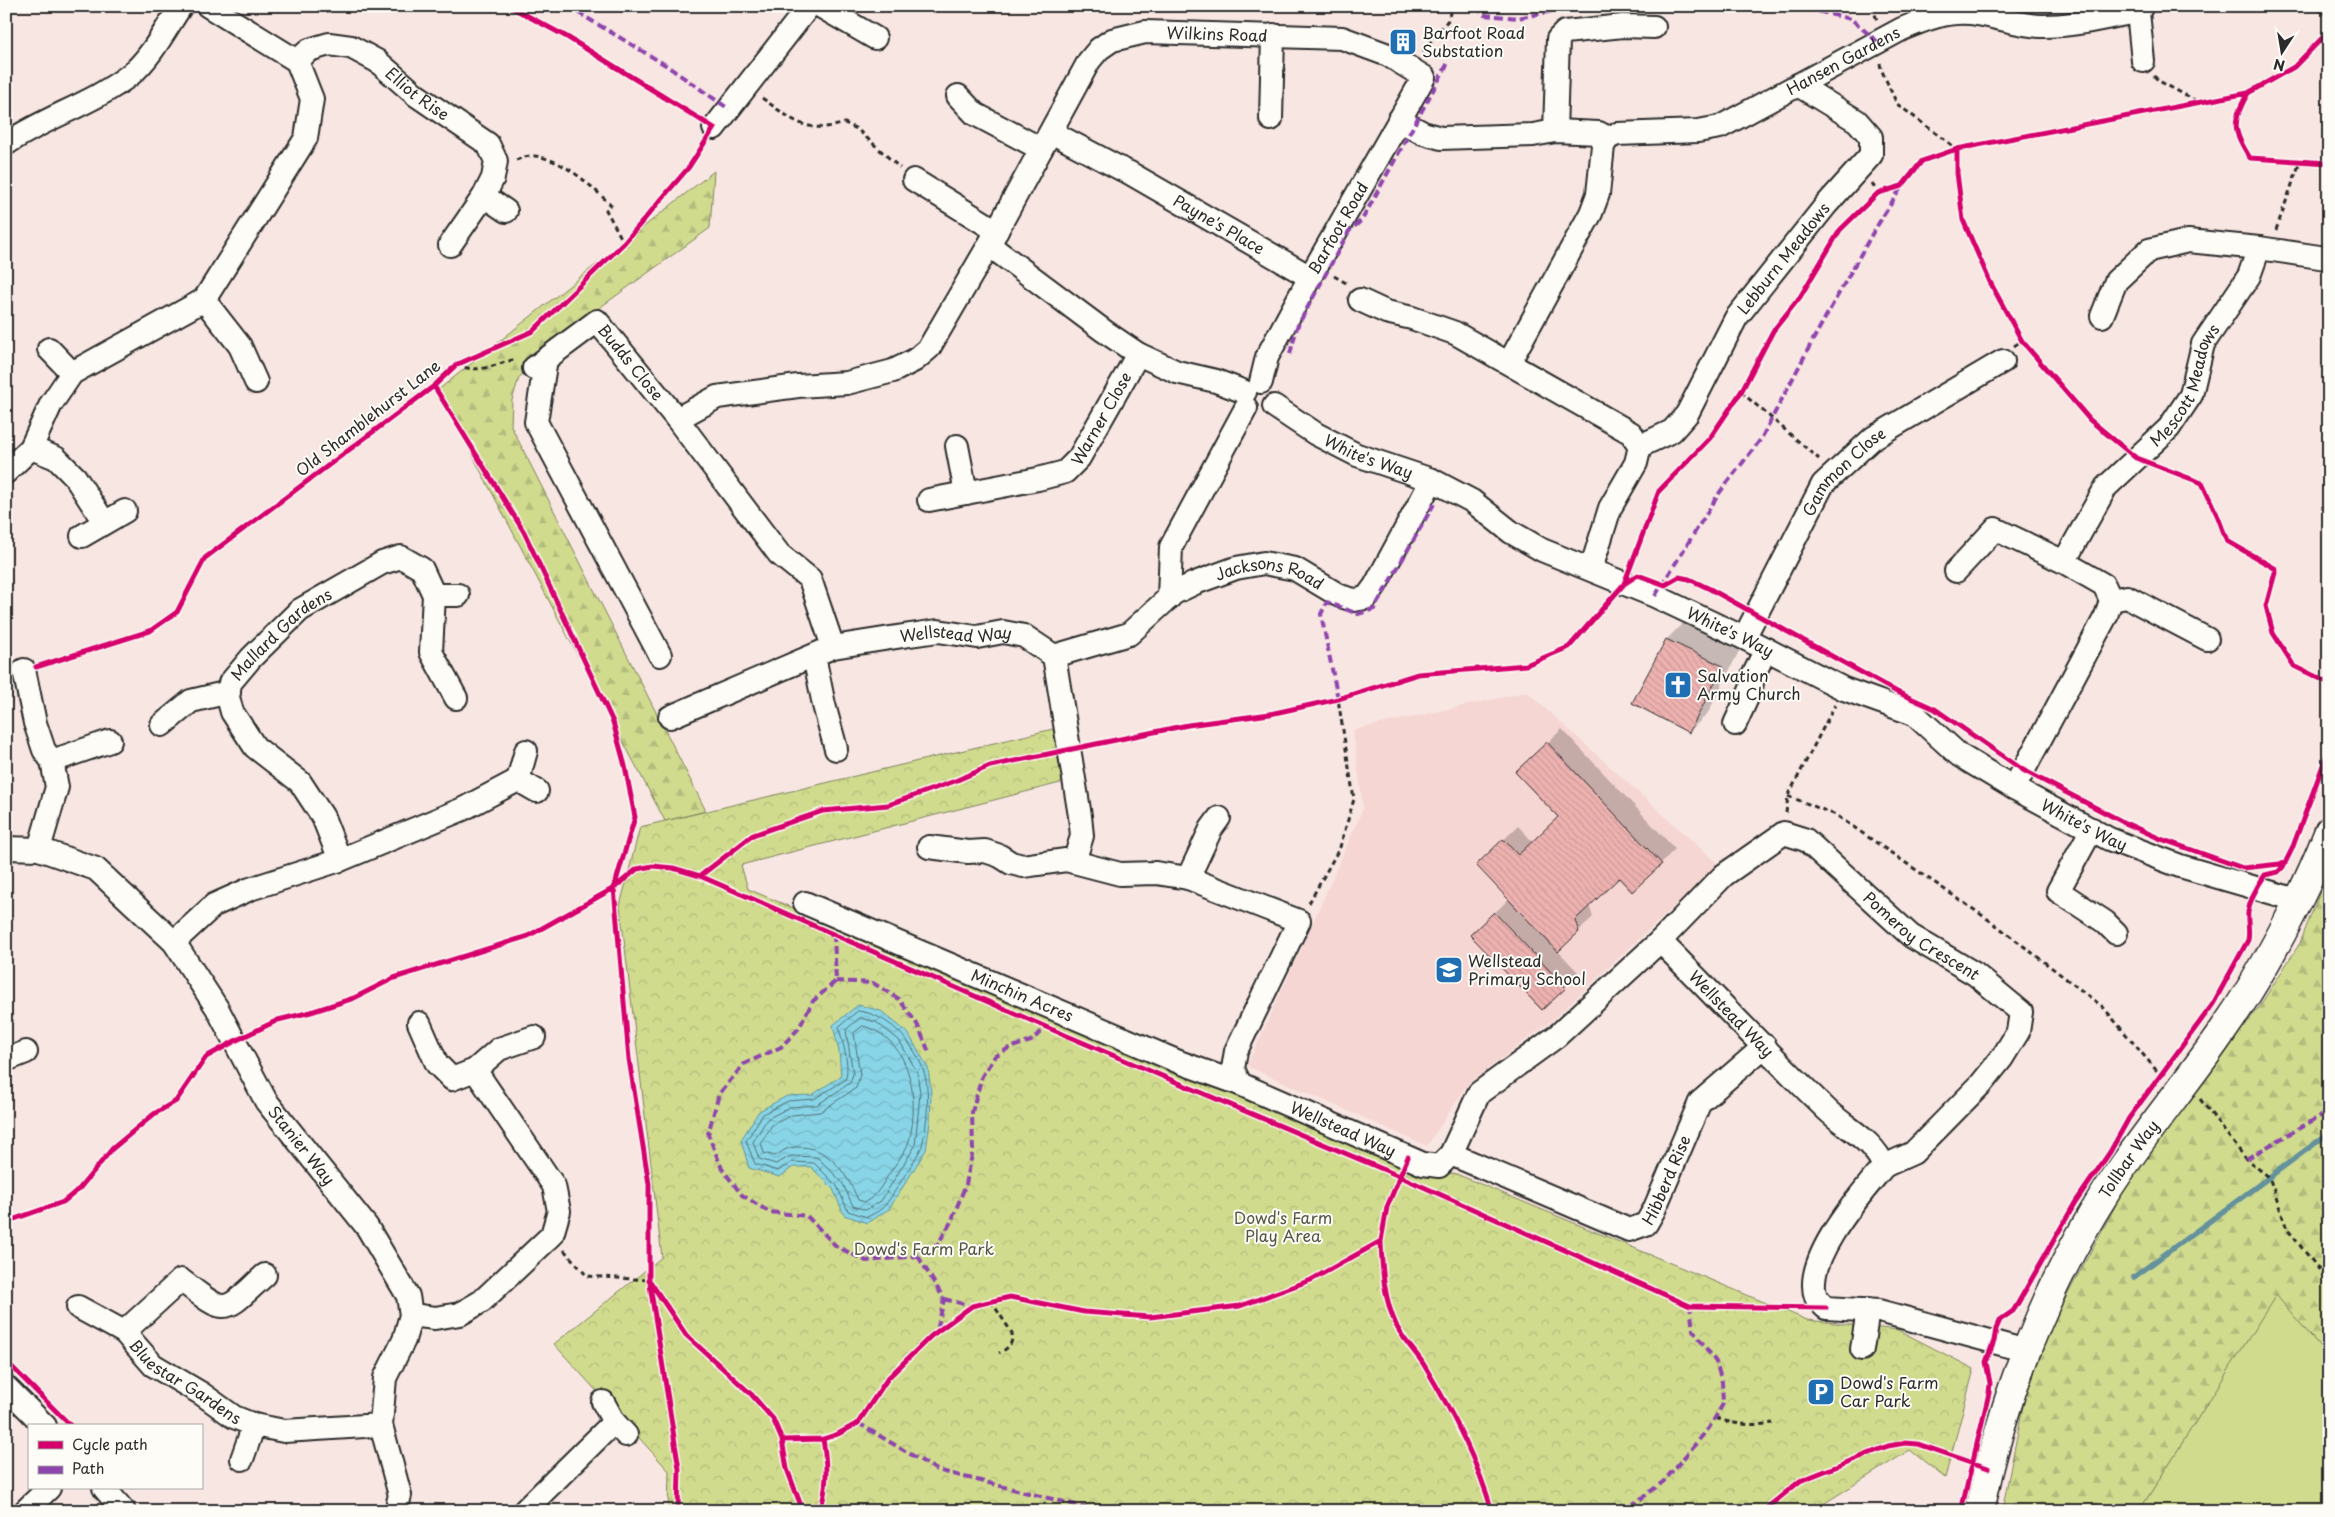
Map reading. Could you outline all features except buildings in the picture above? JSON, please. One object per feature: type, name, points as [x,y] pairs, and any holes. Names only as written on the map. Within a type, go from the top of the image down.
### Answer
[{"type":"main road","name":"Tollbar Way","points":[[1980,1511],[1991,1459],[2027,1350],[2050,1294],[2074,1247],[2162,1093],[2224,1030],[2252,986],[2297,900],[2329,830]]},
{"type":"street","points":[[9,136],[102,93],[132,73],[153,48],[181,6]]},
{"type":"street","points":[[6,472],[31,448],[51,404],[72,373],[204,300],[306,138],[312,99],[297,61],[208,6]]},
{"type":"street","points":[[714,128],[809,6]]},
{"type":"street","points":[[820,6],[875,38]]},
{"type":"street","points":[[2140,9],[2143,61]]},
{"type":"street","name":"Hansen Gardens","points":[[1399,120],[1423,134],[1441,138],[1534,135],[1556,131],[1599,133],[1608,138],[1617,134],[1698,131],[1720,127],[1902,29],[1926,20],[1957,13],[2039,26],[2063,24],[2140,9]]},
{"type":"street","points":[[1556,131],[1558,39],[1561,34],[1623,26],[1654,26]]},
{"type":"street","name":"Wilkins Road","points":[[993,238],[1089,60],[1099,49],[1112,40],[1145,32],[1342,38],[1388,55],[1417,72]]},
{"type":"street","points":[[1271,119],[1273,35]]},
{"type":"street","name":"Elliot Rise","points":[[297,61],[309,50],[329,44],[351,47],[377,61],[416,94],[488,144],[496,161],[495,168]]},
{"type":"street","name":"Barfoot Road","points":[[1168,598],[1172,547],[1267,357],[1312,272],[1399,120],[1417,72]]},
{"type":"street","name":"Lebburn Meadows","points":[[1640,446],[1672,432],[1687,414],[1736,318],[1826,205],[1871,155],[1871,137],[1857,121],[1798,85]]},
{"type":"street","points":[[958,96],[975,114],[1046,140]]},
{"type":"street","points":[[1509,363],[1591,213],[1598,194],[1603,146],[1608,138]]},
{"type":"street","name":"Payne's Place","points":[[1046,140],[1126,171],[1312,272]]},
{"type":"street","points":[[450,245],[484,196],[493,178],[495,168]]},
{"type":"street","name":"White's Way","points":[[914,180],[993,238],[1104,331],[1138,354],[1177,372],[1216,381],[1250,394],[1251,413],[1262,415],[1274,406],[1316,434],[1357,454],[1432,480],[1472,500],[1511,532],[1542,550],[1655,596],[1844,688],[1914,714],[1958,755],[2014,788],[2109,839],[2180,866],[2297,900]]},
{"type":"street","points":[[484,196],[506,211]]},
{"type":"street","points":[[836,749],[824,706],[824,651],[810,579],[779,554],[676,418],[717,397],[798,386],[847,383],[894,371],[915,360],[929,348],[993,238]]},
{"type":"street","points":[[2102,316],[2116,281],[2149,250],[2188,242],[2264,249],[2326,258]]},
{"type":"street","name":"Mescott Meadows","points":[[2064,562],[2106,487],[2169,428],[2192,396],[2203,344],[2249,276],[2264,249]]},
{"type":"street","points":[[204,300],[245,342],[256,382]]},
{"type":"street","points":[[1360,300],[1386,312],[1412,318],[1455,333],[1631,433],[1640,446],[1636,463],[1610,508],[1590,569]]},
{"type":"street","name":"Budds Close","points":[[540,364],[597,321],[676,418]]},
{"type":"street","points":[[48,349],[72,373]]},
{"type":"street","name":"Warner Close","points":[[929,500],[1065,472],[1079,458],[1138,354]]},
{"type":"street","name":"Gammon Close","points":[[1744,638],[1823,484],[1873,438],[2003,361]]},
{"type":"street","points":[[540,364],[536,422],[660,655]]},
{"type":"street","points":[[958,446],[966,493]]},
{"type":"street","points":[[31,448],[56,458],[75,477],[104,522]]},
{"type":"street","name":"Jacksons Road","points":[[1054,656],[1128,634],[1168,598],[1195,583],[1236,568],[1264,563],[1295,569],[1340,596],[1354,600],[1366,598],[1375,586],[1432,480]]},
{"type":"street","points":[[82,536],[125,511]]},
{"type":"street","points":[[1956,571],[1995,529],[2064,562],[2104,585],[2111,600],[2106,616],[2014,788]]},
{"type":"street","name":"Mallard Gardens","points":[[340,860],[323,817],[300,782],[255,747],[232,712],[228,697],[230,683],[251,658],[300,610],[382,563],[401,557],[422,569],[434,595],[431,652],[456,698]]},
{"type":"street","points":[[434,595],[458,595]]},
{"type":"street","points":[[2111,600],[2128,597],[2207,639]]},
{"type":"street","name":"Wellstead Way","points":[[670,717],[824,651],[938,631],[977,637],[1003,632],[1024,636],[1054,656]]},
{"type":"street","points":[[1735,724],[1751,689],[1753,676],[1766,649]]},
{"type":"street","points":[[1054,656],[1082,836],[1074,862]]},
{"type":"street","points":[[22,671],[35,723],[48,755],[57,786],[40,849]]},
{"type":"street","points":[[162,725],[190,701],[229,692]]},
{"type":"street","points":[[48,755],[110,741]]},
{"type":"street","points":[[174,942],[214,905],[250,889],[340,860],[463,809],[527,785],[526,751]]},
{"type":"street","points":[[1188,878],[1211,828],[1218,818]]},
{"type":"street","points":[[2092,829],[2058,891],[2105,922],[2116,933]]},
{"type":"street","points":[[1451,1154],[1479,1094],[1557,1036],[1660,941],[1724,875],[1784,833]]},
{"type":"street","name":"Pomeroy Crescent","points":[[1784,833],[1806,840],[1911,936],[1976,974],[2021,1012],[2018,1032],[2002,1058],[1981,1084],[1913,1153],[1884,1166]]},
{"type":"street","points":[[929,847],[968,852],[985,851],[1011,863],[1023,866],[1066,860],[1120,874],[1156,873],[1188,878],[1298,921],[1236,1051],[1233,1069],[1240,1084]]},
{"type":"street","name":"Stanier Way","points":[[6,848],[40,849],[96,869],[174,942],[217,1008],[266,1101],[367,1227],[408,1296],[411,1315],[404,1340],[385,1378],[380,1425],[400,1496],[396,1511]]},
{"type":"street","name":"Minchin Acres","points":[[805,903],[1179,1062],[1240,1084]]},
{"type":"street","name":"Wellstead Way","points":[[1660,941],[1829,1112],[1868,1141],[1884,1166]]},
{"type":"street","points":[[419,1023],[437,1064],[452,1079],[476,1070],[499,1049],[534,1036]]},
{"type":"street","name":"Hibberd Rise","points":[[1451,1154],[1629,1230],[1646,1224],[1654,1210],[1700,1102],[1765,1046]]},
{"type":"street","points":[[411,1315],[435,1318],[460,1314],[482,1301],[552,1235],[559,1211],[554,1186],[476,1070]]},
{"type":"street","name":"Wellstead Way","points":[[1240,1084],[1423,1164],[1439,1166],[1451,1154]]},
{"type":"street","points":[[1884,1166],[1829,1239],[1818,1264],[1814,1284],[1816,1298],[1826,1308],[1879,1311],[2027,1350]]},
{"type":"street","name":"Bluestar Gardens","points":[[124,1332],[181,1280],[213,1304],[224,1307],[235,1302],[265,1274]]},
{"type":"street","name":"Bluestar Gardens","points":[[78,1306],[124,1332],[152,1366],[202,1394],[234,1417],[254,1425],[284,1431],[380,1425]]},
{"type":"street","points":[[1862,1349],[1868,1310]]},
{"type":"street","points":[[6,1387],[44,1424]]},
{"type":"street","points":[[524,1511],[620,1428],[603,1402]]},
{"type":"street","name":"Bluestar Gardens","points":[[242,1459],[254,1425]]},
{"type":"street","points":[[25,1511],[47,1490]]},
{"type":"street","points":[[106,1490],[124,1511]]},
{"type":"path","points":[[1417,72],[1448,20],[1452,6]]},
{"type":"path","points":[[1872,6],[1877,21],[1881,68],[1898,104],[1957,149]]},
{"type":"path","points":[[2143,61],[2158,81],[2200,103]]},
{"type":"path","points":[[746,87],[804,126],[827,129],[845,123],[857,129],[914,180]]},
{"type":"path","points":[[2191,104],[2210,101]]},
{"type":"path","points":[[1948,152],[1967,147]]},
{"type":"path","points":[[1957,149],[1957,157]]},
{"type":"path","points":[[495,168],[534,155],[560,163],[611,205],[606,210],[624,243]]},
{"type":"path","points":[[2292,159],[2310,160]]},
{"type":"path","points":[[2264,249],[2301,160]]},
{"type":"path","points":[[1871,199],[1878,193],[1886,191]]},
{"type":"path","points":[[617,250],[630,235]]},
{"type":"path","points":[[1312,272],[1355,288],[1360,300]]},
{"type":"path","points":[[2018,333],[2029,348]]},
{"type":"path","points":[[456,365],[472,369],[485,369],[534,355],[540,364]]},
{"type":"path","points":[[1736,400],[1746,383]]},
{"type":"path","points":[[1741,392],[1835,473]]},
{"type":"path","points":[[1784,833],[1788,796],[1844,688]]},
{"type":"path","points":[[1328,701],[1347,696]]},
{"type":"path","points":[[1298,921],[1340,847],[1354,799],[1338,699]]},
{"type":"path","points":[[1788,796],[1836,815],[1992,922],[2103,1007],[2162,1075],[2162,1093]]},
{"type":"path","points":[[2162,1093],[2162,1075],[2168,1067]]},
{"type":"path","points":[[2162,1093],[2199,1098],[2246,1159],[2269,1177],[2287,1229],[2329,1282]]},
{"type":"path","points":[[552,1235],[587,1276],[649,1280]]},
{"type":"path","points":[[649,1271],[649,1280],[653,1289]]},
{"type":"path","points":[[982,1304],[1000,1299]]},
{"type":"path","points":[[991,1301],[1012,1333],[1007,1349],[999,1353]]},
{"type":"path","points":[[1716,1418],[1736,1423],[1758,1425],[1773,1422]]},
{"type":"shaded area","name":"Wellstead Primary School","points":[[1527,692],[1719,865],[1551,1021],[1468,1084],[1427,1146],[1247,1066],[1363,808],[1353,730]]},
{"type":"green space","points":[[714,171],[710,228],[541,350],[519,378],[512,400],[511,426],[706,811],[665,821],[438,390]]},
{"type":"green space","name":"Dowd's Farm Park","points":[[1053,729],[1064,782],[741,865],[748,889],[1214,1086],[1435,1176],[1454,1173],[1807,1320],[1898,1330],[1974,1369],[1945,1478],[1910,1450],[1812,1511],[668,1511],[669,1471],[554,1344],[662,1257],[620,906],[640,827]]},
{"type":"green space","points":[[2329,869],[2329,1357],[2276,1295],[2139,1511],[2002,1511],[2026,1391],[2049,1329],[2121,1195],[2147,1152],[2259,1007],[2300,943]]},
{"type":"green space","points":[[2276,1294],[2329,1357],[2329,1511],[2139,1511]]},
{"type":"water","points":[[858,1005],[881,1011],[908,1033],[928,1068],[931,1092],[930,1122],[926,1150],[889,1209],[868,1223],[844,1215],[833,1189],[811,1167],[793,1167],[780,1177],[749,1168],[741,1140],[759,1111],[787,1096],[812,1095],[841,1076],[839,1052],[833,1025]]},
{"type":"waterway","points":[[2134,1277],[2329,1133]]},
{"type":"marked path","points":[[567,6],[664,64],[729,109]]},
{"type":"marked path","points":[[1476,6],[1484,15],[1518,18],[1568,8],[1686,7],[1812,10],[1851,19],[1879,43]]},
{"type":"marked path","points":[[1290,354],[1297,327],[1349,231],[1362,220],[1449,61]]},
{"type":"marked path","points":[[1655,596],[1720,492],[1761,439],[1814,338],[1872,234],[1902,186]]},
{"type":"marked path","points":[[1338,699],[1321,614],[1327,602],[1358,614],[1374,609],[1434,504]]},
{"type":"marked path","points":[[834,934],[836,981],[813,1001],[799,1028],[781,1047],[744,1064],[719,1094],[708,1134],[722,1169],[742,1195],[769,1212],[807,1216],[836,1246],[866,1261],[918,1256],[938,1244],[951,1222],[966,1184],[973,1150],[972,1112],[982,1076],[995,1056],[1009,1048],[1031,1041],[1046,1027]]},
{"type":"marked path","points":[[836,981],[873,983],[899,999],[917,1024],[929,1052]]},
{"type":"marked path","points":[[2246,1159],[2329,1111]]},
{"type":"marked path","points":[[918,1256],[944,1299],[937,1331]]},
{"type":"marked path","points":[[944,1299],[972,1306]]},
{"type":"marked path","points":[[1619,1511],[1638,1501],[1664,1481],[1709,1428],[1723,1404],[1722,1382],[1716,1362],[1693,1330],[1690,1306]]},
{"type":"marked path","points":[[858,1423],[937,1470],[1100,1511]]},
{"type":"cycle path","name":"Old Shamblehurst Lane","points":[[36,667],[150,631],[177,612],[205,558],[434,386],[456,365],[533,331],[624,243],[689,167],[714,128],[567,37],[509,6]]},
{"type":"cycle path","points":[[1624,584],[1659,491],[1710,438],[1741,392],[1773,331],[1800,297],[1840,230],[1878,193],[1902,186],[1922,161],[1957,149],[2248,93],[2294,67],[2329,31]]},
{"type":"cycle path","points":[[2248,93],[2239,112],[2236,126],[2240,140],[2250,158],[2329,163]]},
{"type":"cycle path","points":[[1957,149],[1957,173],[1963,220],[1990,282],[2022,341],[2090,420],[2136,458],[2202,483],[2227,541],[2276,569],[2266,606],[2273,633],[2294,666],[2329,683]]},
{"type":"cycle path","name":"Old Shamblehurst Lane","points":[[434,386],[524,532],[613,722],[625,766],[635,817],[614,888],[629,1059],[649,1184],[649,1280],[686,1335],[751,1394],[773,1419],[782,1440],[787,1469],[803,1511]]},
{"type":"cycle path","points":[[6,1222],[63,1202],[79,1189],[112,1149],[154,1114],[176,1101],[206,1057],[278,1020],[354,998],[394,978],[528,936],[614,888],[637,869],[653,866],[673,868],[700,876],[753,835],[823,811],[888,805],[955,781],[990,766],[1188,725],[1270,714],[1338,699],[1418,674],[1526,665],[1569,647],[1624,584],[1638,575],[1665,585],[1679,577],[1689,579],[1710,589],[1897,692],[1935,709],[2023,770],[2125,823],[2161,839],[2243,868],[2280,864],[2286,861]]},
{"type":"cycle path","points":[[1961,1511],[1989,1393],[1990,1383],[1986,1362],[2000,1320],[2013,1311],[2075,1203],[2110,1152],[2129,1118],[2213,1004],[2248,940],[2248,912],[2252,897],[2265,875],[2278,872],[2283,867],[2292,849],[2329,749]]},
{"type":"cycle path","points":[[700,876],[1046,1027],[1399,1176],[1690,1306],[1826,1308]]},
{"type":"cycle path","points":[[782,1440],[823,1439],[838,1434],[858,1423],[888,1378],[931,1336],[972,1306],[1010,1297],[1084,1312],[1150,1317],[1240,1306],[1311,1280],[1381,1241],[1387,1207],[1408,1157]]},
{"type":"cycle path","points":[[1381,1241],[1384,1285],[1397,1327],[1424,1365],[1454,1418],[1479,1473],[1492,1511]]},
{"type":"cycle path","points":[[650,1285],[679,1469],[678,1511]]},
{"type":"cycle path","points":[[6,1361],[69,1424]]},
{"type":"cycle path","points":[[820,1511],[826,1475],[823,1439]]},
{"type":"cycle path","points":[[1763,1511],[1800,1481],[1888,1446],[1905,1443],[1918,1444],[1988,1468]]},
{"type":"place","name":"Barfoot Road Substation","points":[[1403,42]]},
{"type":"place","name":"Salvation Army Church","points":[[1678,685]]},
{"type":"place","name":"Wellstead Primary School","points":[[1449,970]]},
{"type":"place","name":"Dowd's Farm Car Park","points":[[1821,1392]]},
{"type":"park label","name":"Dowd's Farm Play Area","points":[[1283,1227]]}]
